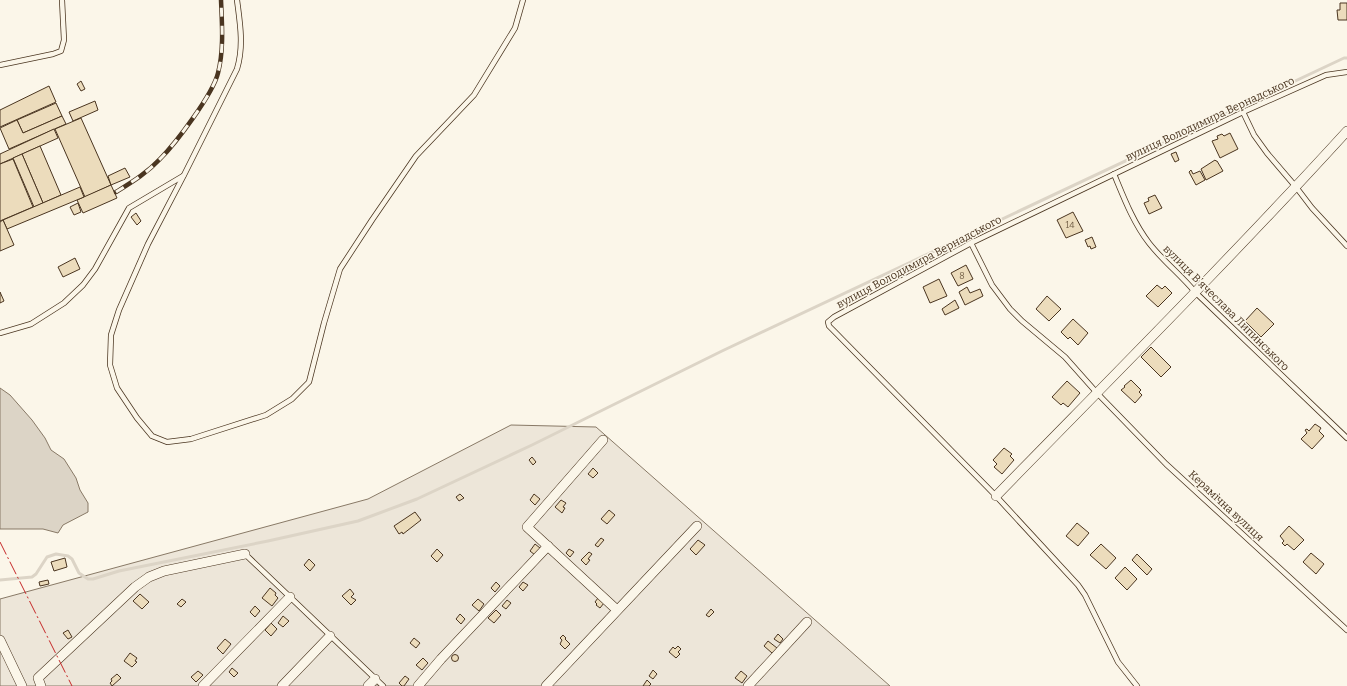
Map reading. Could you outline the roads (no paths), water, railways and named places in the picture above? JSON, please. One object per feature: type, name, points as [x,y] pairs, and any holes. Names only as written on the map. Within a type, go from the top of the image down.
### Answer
[{"type":"street","points":[[996,496],[1196,292],[1347,131]]},
{"type":"street","points":[[603,440],[527,527],[617,610]]},
{"type":"street","points":[[546,686],[697,526]]},
{"type":"street","points":[[418,686],[446,654],[548,546]]},
{"type":"street","points":[[41,686],[38,678],[135,587],[149,577],[164,571],[245,554]]},
{"type":"street","points":[[203,686],[290,597]]},
{"type":"street","points":[[748,686],[807,622]]},
{"type":"street","points":[[282,686],[330,636]]},
{"type":"street","points":[[0,640],[22,686]]},
{"type":"street","points":[[368,686],[375,679]]},
{"type":"lane","points":[[0,65],[61,51],[64,40],[62,0]]},
{"type":"lane","points":[[237,0],[241,33],[240,58],[237,69],[148,244],[119,310],[111,335],[110,365],[117,388],[137,418],[152,436],[167,442],[191,439],[266,415],[292,400],[309,382],[324,322],[340,268],[416,156],[474,95],[515,28],[523,0]]},
{"type":"lane","name":"вулиця Володимира Вернадського","points":[[1138,686],[1118,662],[1082,590],[996,496],[828,324],[834,317],[971,243],[1242,112],[1326,75],[1347,72]]},
{"type":"lane","points":[[1242,112],[1259,143],[1312,208],[1347,246]]},
{"type":"lane","name":"вулиця Вʼячеслава Липинського","points":[[1114,174],[1125,201],[1144,236],[1154,248],[1196,292],[1347,438]]},
{"type":"lane","points":[[0,333],[31,324],[64,303],[84,285],[95,269],[129,208],[184,175]]},
{"type":"lane","name":"Керамічна вулиця","points":[[971,243],[992,284],[1010,309],[1065,357],[1097,393],[1166,464],[1347,630]]},
{"type":"lane","points":[[245,554],[383,686]]},
{"type":"waterway","points":[[0,580],[32,577],[36,574],[47,557],[56,554],[68,556],[72,559],[79,573],[88,579],[93,579],[119,571],[358,521],[417,499],[532,445],[722,351],[1344,58],[1347,58]]},
{"type":"railway","points":[[116,192],[145,173],[160,159],[184,130],[209,93],[215,82],[220,64],[222,37],[221,0]]}]
